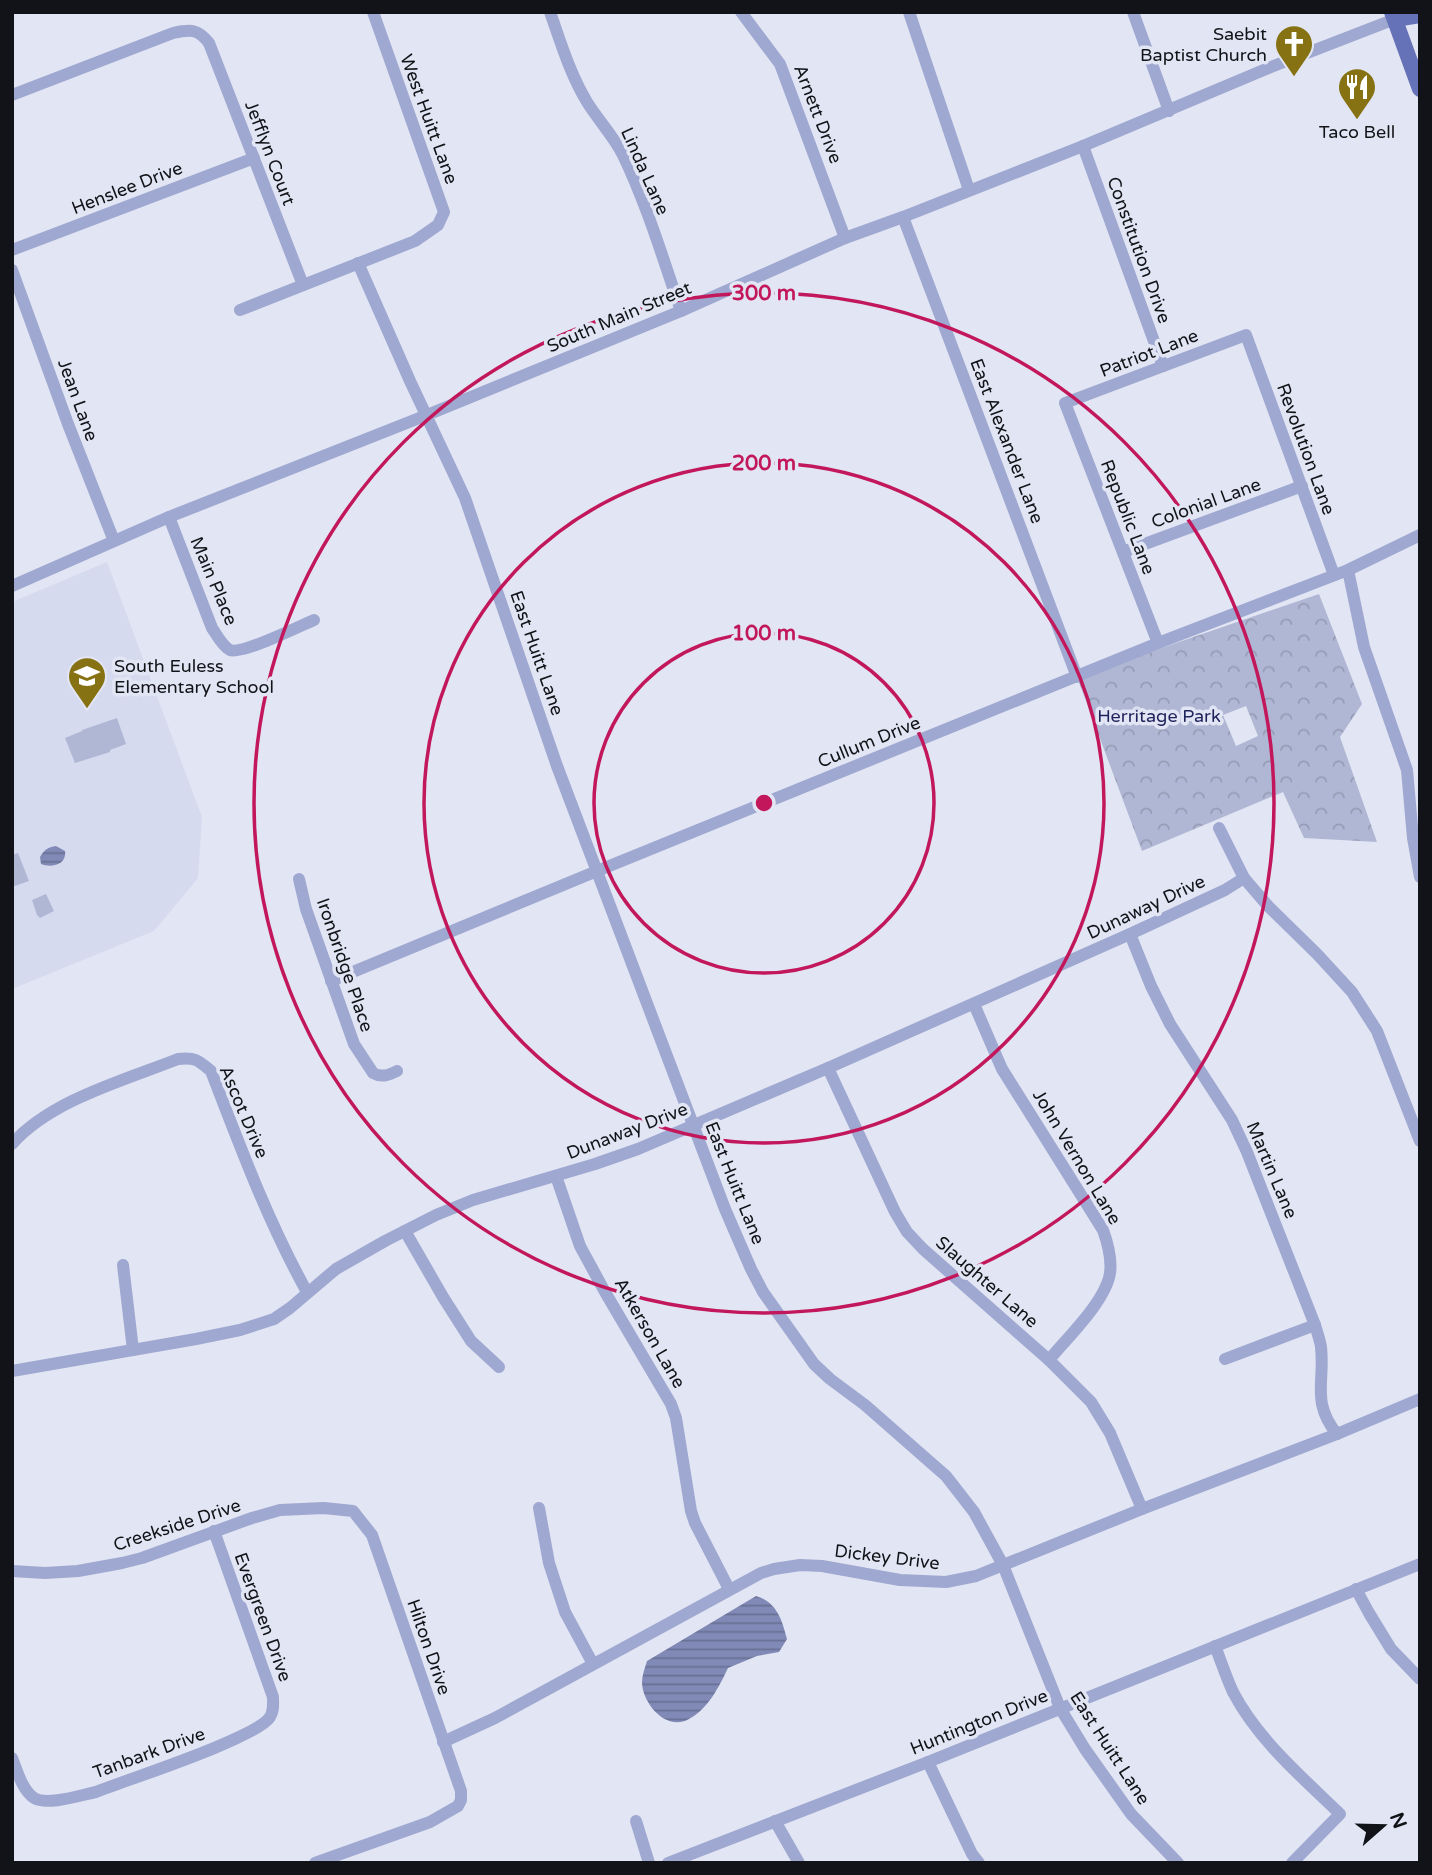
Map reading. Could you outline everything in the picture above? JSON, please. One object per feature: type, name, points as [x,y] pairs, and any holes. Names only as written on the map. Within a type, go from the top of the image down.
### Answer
[{"type":"main road","points":[[1420,15],[1396,14],[1420,89]]},
{"type":"street","name":"West Huitt Lane","points":[[358,263],[429,233],[438,226],[444,212],[373,12]]},
{"type":"street","name":"Linda Lane","points":[[550,12],[579,87],[624,156],[681,311]]},
{"type":"street","name":"Arnett Drive","points":[[741,12],[780,64],[845,238]]},
{"type":"street","points":[[909,12],[969,190]]},
{"type":"street","points":[[1133,12],[1169,111]]},
{"type":"street","name":"South Main Street","points":[[12,586],[169,517],[681,311],[845,238],[1169,111],[1396,14]]},
{"type":"street","name":"Jefflyn Court","points":[[12,95],[173,33],[185,30],[202,34],[209,43],[303,285]]},
{"type":"street","name":"Constitution Drive","points":[[1083,146],[1163,366]]},
{"type":"street","name":"Henslee Drive","points":[[12,250],[254,158]]},
{"type":"street","name":"East Alexander Lane","points":[[903,217],[1077,677]]},
{"type":"street","points":[[240,310],[358,263],[427,415]]},
{"type":"street","name":"Jean Lane","points":[[12,270],[114,541]]},
{"type":"street","name":"Patriot Lane","points":[[1065,403],[1246,335]]},
{"type":"street","name":"Revolution Lane","points":[[1246,335],[1334,575]]},
{"type":"street","name":"Republic Lane","points":[[1065,403],[1158,643]]},
{"type":"street","name":"East Huitt Lane","points":[[427,415],[465,498],[557,766],[725,1209],[751,1269],[763,1292],[814,1364],[946,1476],[974,1512],[1003,1565],[1060,1708],[1131,1814],[1178,1863]]},
{"type":"street","name":"Colonial Lane","points":[[1123,552],[1301,486]]},
{"type":"street","name":"Main Place","points":[[169,517],[212,628],[228,649],[234,651],[257,645],[314,620]]},
{"type":"street","name":"Cullum Drive","points":[[331,981],[1158,643],[1348,570],[1420,536]]},
{"type":"street","points":[[1348,570],[1364,647],[1407,770],[1413,838],[1420,877]]},
{"type":"street","points":[[1219,828],[1244,878],[1352,992],[1377,1031],[1420,1141]]},
{"type":"street","name":"Dunaway Drive","points":[[12,1371],[196,1339],[274,1319],[336,1269],[436,1215],[473,1200],[638,1149],[974,1004],[1225,890],[1244,878]]},
{"type":"street","name":"Ironbridge Place","points":[[299,879],[306,909],[354,1044],[373,1073],[378,1076],[397,1071]]},
{"type":"street","name":"Martin Lane","points":[[1130,934],[1170,1024],[1232,1120],[1248,1152],[1315,1325],[1321,1347],[1319,1390],[1323,1412],[1336,1434]]},
{"type":"street","name":"John Vernon Lane","points":[[974,1004],[1002,1069],[1103,1230],[1108,1245],[1110,1275],[1105,1286],[1092,1310],[1049,1360]]},
{"type":"street","name":"Ascot Drive","points":[[12,1144],[48,1115],[88,1095],[178,1059],[199,1060],[211,1070],[250,1174],[285,1253],[307,1292]]},
{"type":"street","name":"Slaughter Lane","points":[[828,1068],[895,1212],[907,1232],[1049,1360],[1091,1402],[1102,1419],[1142,1509]]},
{"type":"street","name":"Atkerson Lane","points":[[556,1176],[580,1246],[671,1404],[679,1435],[691,1511],[729,1589]]},
{"type":"street","points":[[405,1231],[471,1341],[499,1367]]},
{"type":"street","points":[[123,1265],[133,1350]]},
{"type":"street","points":[[1225,1359],[1315,1325]]},
{"type":"street","name":"Dickey Drive","points":[[443,1742],[495,1718],[761,1573],[800,1565],[822,1566],[900,1580],[946,1582],[976,1576],[1420,1399]]},
{"type":"street","name":"Creekside Drive","points":[[12,1571],[78,1571],[122,1563],[280,1510],[324,1508],[353,1511]]},
{"type":"street","points":[[539,1508],[549,1563],[565,1612],[593,1664]]},
{"type":"street","name":"Hilton Drive","points":[[315,1863],[430,1822],[458,1806],[461,1800],[461,1791],[372,1535],[353,1511]]},
{"type":"street","name":"Evergreen Drive","points":[[214,1531],[273,1697],[274,1710],[271,1715]]},
{"type":"street","name":"Huntington Drive","points":[[668,1863],[928,1762],[1420,1564]]},
{"type":"street","points":[[1356,1589],[1391,1650],[1420,1679]]},
{"type":"street","points":[[1215,1646],[1233,1691],[1252,1723],[1340,1814],[1292,1863]]},
{"type":"street","name":"Tanbark Drive","points":[[12,1758],[24,1787],[31,1796],[43,1801],[73,1797],[96,1792],[236,1739],[263,1725],[271,1715]]},
{"type":"street","points":[[928,1762],[972,1854],[979,1863]]},
{"type":"street","points":[[636,1821],[649,1863]]},
{"type":"street","points":[[775,1821],[799,1863]]},
{"type":"shaded area","name":"South Euless Elementary School","points":[[107,562],[202,817],[198,878],[154,931],[12,989],[12,602]]},
{"type":"shaded area","points":[[56,846],[65,851],[64,860],[49,866],[41,864],[40,857],[43,852]]},
{"type":"shaded area","points":[[756,1596],[774,1607],[781,1619],[787,1639],[779,1652],[757,1656],[728,1668],[717,1690],[696,1715],[680,1722],[664,1719],[651,1706],[643,1690],[642,1679],[647,1661]]},
{"type":"green space","name":"Herritage Park","points":[[1319,594],[1362,704],[1340,737],[1377,842],[1304,838],[1283,792],[1142,851],[1077,677]],"holes":[[[1246,706],[1258,736],[1236,746],[1223,715]]]},
{"type":"green space","points":[[117,718],[126,744],[75,763],[65,738]]},
{"type":"green space","points":[[18,853],[29,881],[12,887],[12,855]]},
{"type":"green space","points":[[46,894],[54,911],[40,918],[32,900]]},
{"type":"place","name":"Saebit Baptist Church","points":[[1294,78]]},
{"type":"place","name":"Taco Bell","points":[[1357,121]]},
{"type":"place","name":"South Euless Elementary School","points":[[87,710]]}]
